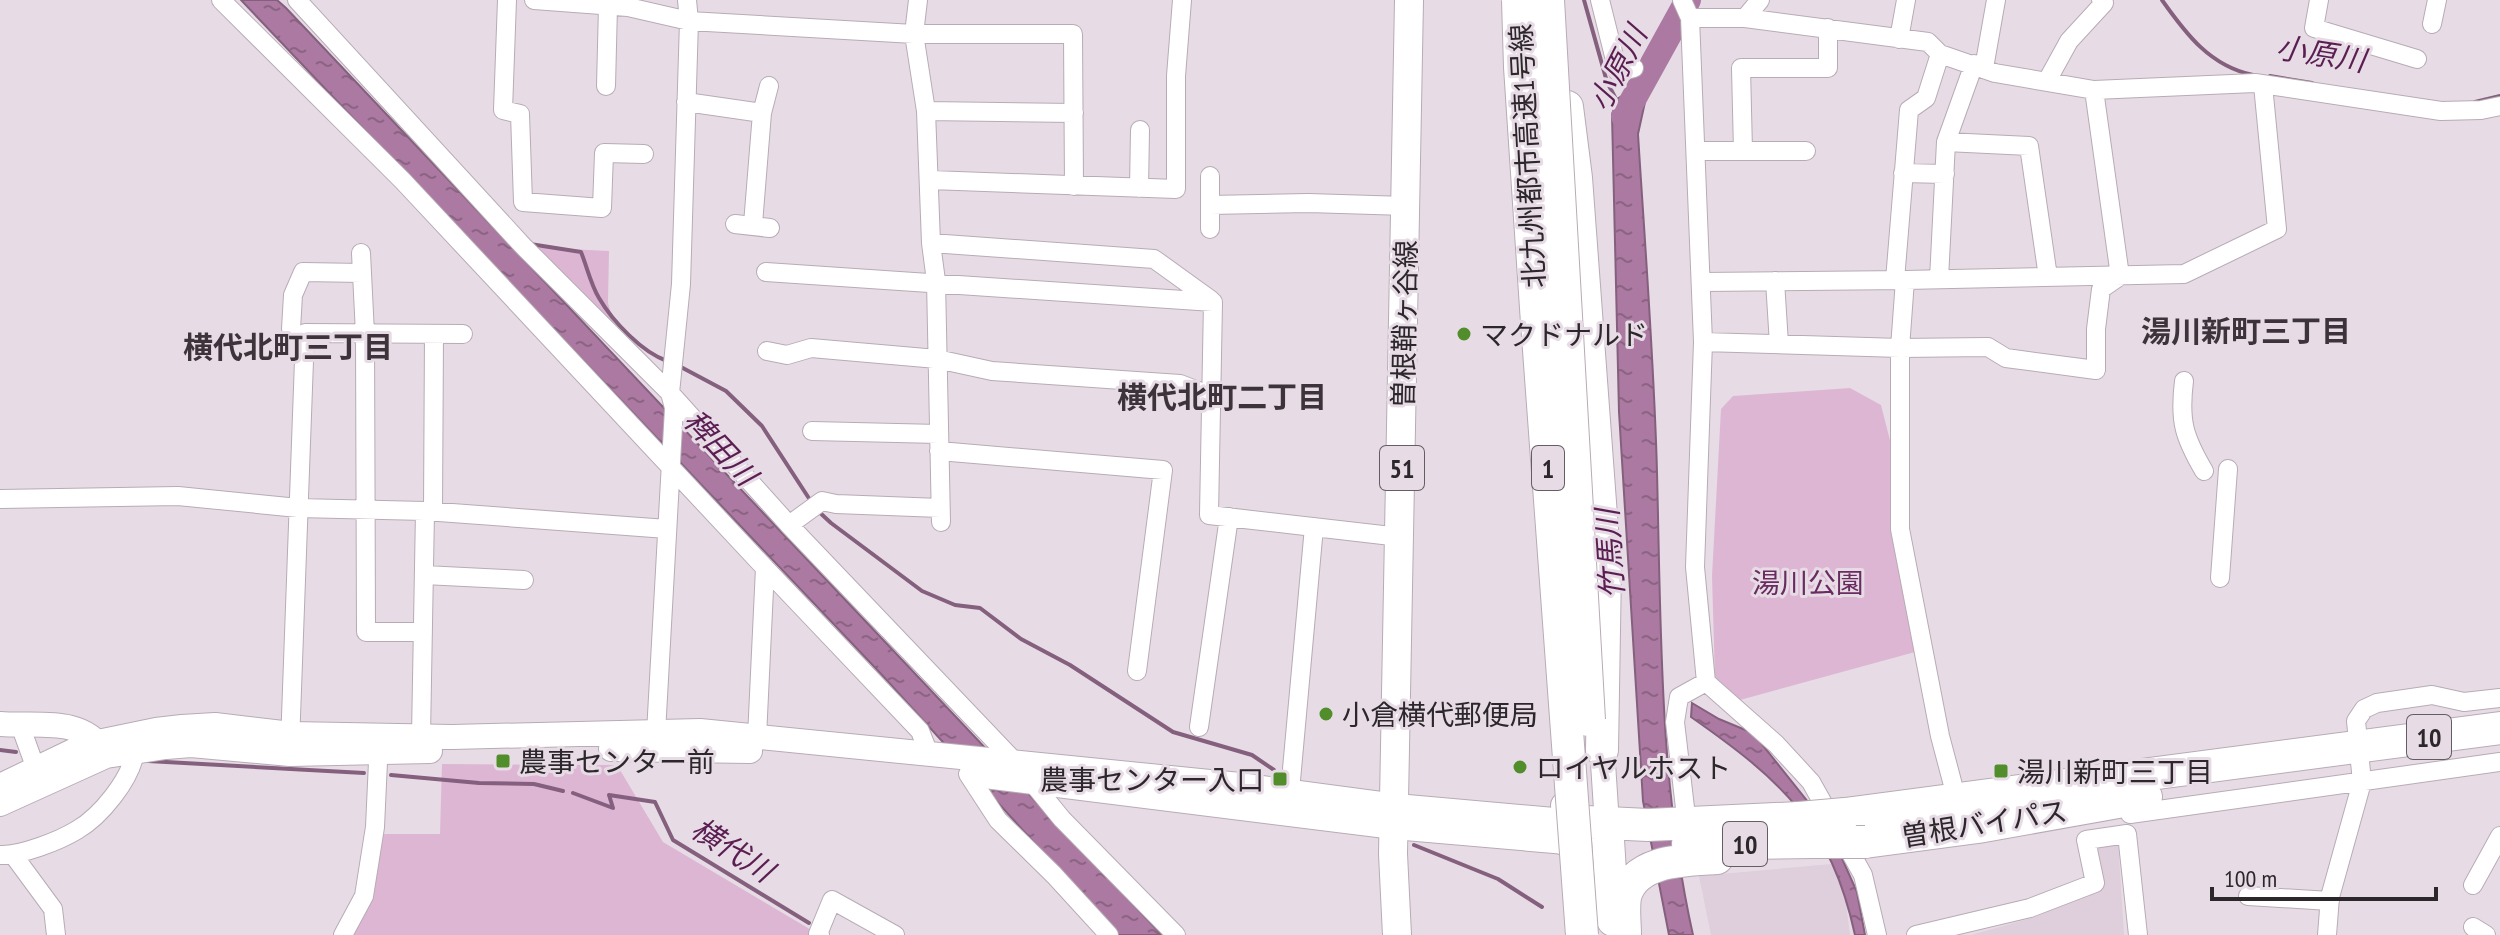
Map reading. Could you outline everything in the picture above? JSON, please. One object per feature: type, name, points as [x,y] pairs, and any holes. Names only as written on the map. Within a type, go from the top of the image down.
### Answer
[{"type":"highway","name":"北九州都市高速1号線","points":[[1518,0],[1534,291],[1582,935]]},
{"type":"highway","points":[[1528,0],[1536,67],[1567,568],[1556,700]]},
{"type":"highway","points":[[1551,0],[1576,178],[1605,570],[1602,750]]},
{"type":"highway","name":"北九州都市高速1号線","points":[[1551,0],[1602,935]]},
{"type":"highway","name":"曽根バイパス","points":[[1854,823],[2007,821],[2360,757],[2500,728]]},
{"type":"highway","name":"曽根バイパス","points":[[1854,823],[2360,757],[2500,747]]},
{"type":"highway","points":[[1593,935],[1589,860],[1632,837],[1809,836],[1854,823]]},
{"type":"highway","points":[[1571,935],[1568,880],[1632,837]]},
{"type":"highway","points":[[1614,935],[1632,837]]},
{"type":"highway","points":[[1625,935],[1626,896],[1637,879],[1632,837]]},
{"type":"main road","name":"曽根鞘ヶ谷線","points":[[1397,935],[1393,854],[1409,0]]},
{"type":"street","points":[[221,0],[402,180],[951,764],[998,820],[1109,935]]},
{"type":"street","points":[[297,0],[523,246],[1030,776],[1062,819],[1176,935]]},
{"type":"street","points":[[507,0],[503,110],[520,114],[523,202],[602,208],[604,153],[644,154]]},
{"type":"street","points":[[534,0],[608,6],[628,4],[689,21],[914,34],[1073,34],[1074,186]]},
{"type":"street","points":[[653,741],[681,284],[689,21],[687,0]]},
{"type":"street","points":[[789,525],[822,501],[940,515],[936,281],[931,243],[926,111],[914,34],[918,0]]},
{"type":"street","points":[[931,180],[1176,189],[1176,76],[1182,0]]},
{"type":"street","points":[[1512,0],[1526,323],[1556,700],[1632,837]]},
{"type":"street","points":[[1551,0],[1602,750],[1632,837]]},
{"type":"street","points":[[1600,0],[1618,72],[1634,68]]},
{"type":"street","points":[[1682,0],[1690,18],[1702,282],[1703,342],[1695,567],[1706,682],[1776,744],[1811,782],[1863,875],[1877,935]]},
{"type":"street","points":[[1745,18],[1760,0]]},
{"type":"street","points":[[1899,39],[1906,0]]},
{"type":"street","points":[[1939,279],[1946,142],[1979,66],[1996,0]]},
{"type":"street","points":[[2047,81],[2069,41],[2104,3],[2101,0]]},
{"type":"street","points":[[2319,0],[2314,28],[2417,59]]},
{"type":"street","points":[[2432,24],[2437,0]]},
{"type":"street","points":[[606,86],[608,6]]},
{"type":"street","points":[[1690,18],[1745,18],[1928,42],[1940,54],[1995,73],[2094,90],[2263,85],[2441,111],[2500,106]]},
{"type":"street","points":[[1743,151],[1741,68],[1828,68],[1828,28]]},
{"type":"street","points":[[1940,54],[1926,98],[1909,110],[1903,173],[1900,529],[1940,736],[1954,789]]},
{"type":"street","points":[[1702,282],[2184,274],[2277,229],[2263,85]]},
{"type":"street","points":[[753,225],[762,113],[769,86]]},
{"type":"street","points":[[2094,90],[2120,276]]},
{"type":"street","points":[[686,102],[762,113]]},
{"type":"street","points":[[926,111],[1074,113]]},
{"type":"street","points":[[1139,188],[1140,130]]},
{"type":"street","points":[[1946,142],[2029,146],[2048,277]]},
{"type":"street","points":[[1696,151],[1806,151]]},
{"type":"street","points":[[1903,173],[1945,174]]},
{"type":"street","points":[[1210,176],[1210,229]]},
{"type":"street","points":[[1210,205],[1308,203],[1406,206]]},
{"type":"street","points":[[931,243],[1154,259],[1213,302]]},
{"type":"street","points":[[361,253],[365,334],[366,632],[423,632]]},
{"type":"street","points":[[291,329],[293,295],[303,272],[362,273]]},
{"type":"street","points":[[766,272],[936,281],[1213,302]]},
{"type":"street","points":[[1703,342],[1900,348],[1988,347],[2006,358],[2096,370],[2096,329],[2101,289],[2120,276]]},
{"type":"street","points":[[1775,281],[1779,344]]},
{"type":"street","points":[[1213,302],[1209,515],[1400,537]]},
{"type":"street","points":[[290,744],[305,333],[463,334]]},
{"type":"street","points":[[421,736],[434,334]]},
{"type":"street","points":[[767,351],[787,355],[811,348],[937,359],[992,371],[1180,384],[1211,396]]},
{"type":"street","points":[[2184,381],[2180,411],[2186,441],[2204,471]]},
{"type":"street","points":[[812,431],[1163,470],[1137,671]]},
{"type":"street","points":[[2220,578],[2228,469]]},
{"type":"street","points":[[0,499],[178,496],[298,508],[429,511],[667,529]]},
{"type":"street","points":[[1199,727],[1229,517]]},
{"type":"street","points":[[1290,791],[1314,527]]},
{"type":"street","points":[[757,737],[765,568]]},
{"type":"street","points":[[424,575],[524,580]]},
{"type":"street","points":[[1632,837],[1675,722],[1679,697],[1706,682]]},
{"type":"street","points":[[2327,935],[2330,901],[2360,757],[2356,721],[2364,709],[2377,703],[2432,695],[2464,702],[2500,698]]},
{"type":"street","points":[[2360,757],[2500,713]]},
{"type":"street","points":[[10,725],[77,727],[102,749]]},
{"type":"street","points":[[10,725],[36,769]]},
{"type":"street","points":[[0,786],[36,769],[156,730],[215,725],[290,744]]},
{"type":"street","points":[[0,804],[102,749],[135,752],[191,745],[379,744],[501,749],[653,741],[700,731],[1030,776],[1290,791],[1395,816],[1532,839],[1632,837]]},
{"type":"street","points":[[379,744],[421,736],[653,741],[951,764]]},
{"type":"street","points":[[343,935],[364,896],[375,827],[379,744]]},
{"type":"street","points":[[56,935],[53,909],[7,856],[78,830],[110,799],[133,768],[135,752]]},
{"type":"street","points":[[1854,823],[1954,789],[2360,757],[2500,762]]},
{"type":"street","points":[[1087,780],[1395,816],[1632,837]]},
{"type":"street","points":[[1916,935],[2030,908],[2095,883],[2086,840],[2127,834],[2138,935]]},
{"type":"street","points":[[2473,885],[2500,836]]},
{"type":"street","points":[[1532,839],[1553,850],[1568,880]]},
{"type":"street","points":[[2248,896],[2330,901]]},
{"type":"street","points":[[819,935],[832,900],[895,935]]},
{"type":"shaded area","points":[[2118,841],[2124,935],[1971,935],[2038,916],[2099,888],[2091,844]]},
{"type":"shaded area","points":[[1832,864],[1845,895],[1850,935],[1711,935],[1699,876]]},
{"type":"green space","points":[[528,247],[609,251],[608,303],[615,328]]},
{"type":"green space","name":"湯川公園","points":[[1850,388],[1881,405],[1896,464],[1915,652],[1740,700],[1715,679],[1712,576],[1721,409],[1733,396]]},
{"type":"green space","points":[[442,764],[617,765],[663,842],[815,935],[347,935],[378,834],[440,834]]},
{"type":"water","points":[[241,0],[277,0],[286,8],[1162,935],[1118,935],[882,675]]},
{"type":"water","points":[[1641,85],[1647,93],[1638,134],[1654,387],[1664,704],[1674,820],[1693,935],[1669,935],[1643,801],[1619,412],[1612,115],[1617,99]]},
{"type":"water","points":[[1692,703],[1719,719],[1753,733],[1828,827],[1857,892],[1865,935],[1855,935],[1832,863],[1798,808],[1751,762],[1691,717]]},
{"type":"waterway","points":[[1584,0],[1607,82],[1618,103]]},
{"type":"waterway","name":"小原川","points":[[1624,116],[1688,0]]},
{"type":"waterway","name":"小原川","points":[[2162,0],[2200,47],[2224,64],[2253,75]]},
{"type":"waterway","name":"小原川","points":[[2270,76],[2312,83]]},
{"type":"waterway","name":"小原川","points":[[2475,102],[2500,96]]},
{"type":"waterway","points":[[530,244],[581,252],[596,293],[612,317],[638,343],[667,361]]},
{"type":"waterway","points":[[679,366],[726,391],[762,426],[812,503]]},
{"type":"waterway","points":[[817,510],[922,591],[955,605],[980,608],[1021,639],[1070,665],[1173,732],[1252,755],[1274,770]]},
{"type":"waterway","name":"横代川","points":[[0,750],[16,752]]},
{"type":"waterway","name":"横代川","points":[[148,761],[364,773]]},
{"type":"waterway","name":"横代川","points":[[391,775],[479,783],[534,784],[563,791]]},
{"type":"waterway","name":"横代川","points":[[573,793],[613,808],[609,795],[655,802],[673,840],[809,923]]},
{"type":"waterway","points":[[1414,845],[1498,879],[1542,907]]},
{"type":"place","name":"マクドナルド","points":[[1464,334]]},
{"type":"place","name":"小倉横代郵便局","points":[[1326,714]]},
{"type":"place","name":"農事センター前","points":[[503,761]]},
{"type":"place","name":"ロイヤルホスト","points":[[1520,767]]},
{"type":"place","name":"湯川新町三丁目","points":[[2001,771]]},
{"type":"place","name":"農事センター入口","points":[[1280,779]]},
{"type":"district","name":"湯川新町三丁目","points":[[2246,330]]},
{"type":"district","name":"横代北町三丁目","points":[[288,346]]},
{"type":"district","name":"横代北町二丁目","points":[[1222,396]]},
{"type":"water label","name":"稗田川","points":[[721,447]]},
{"type":"water label","name":"竹馬川","points":[[1609,554]]}]
